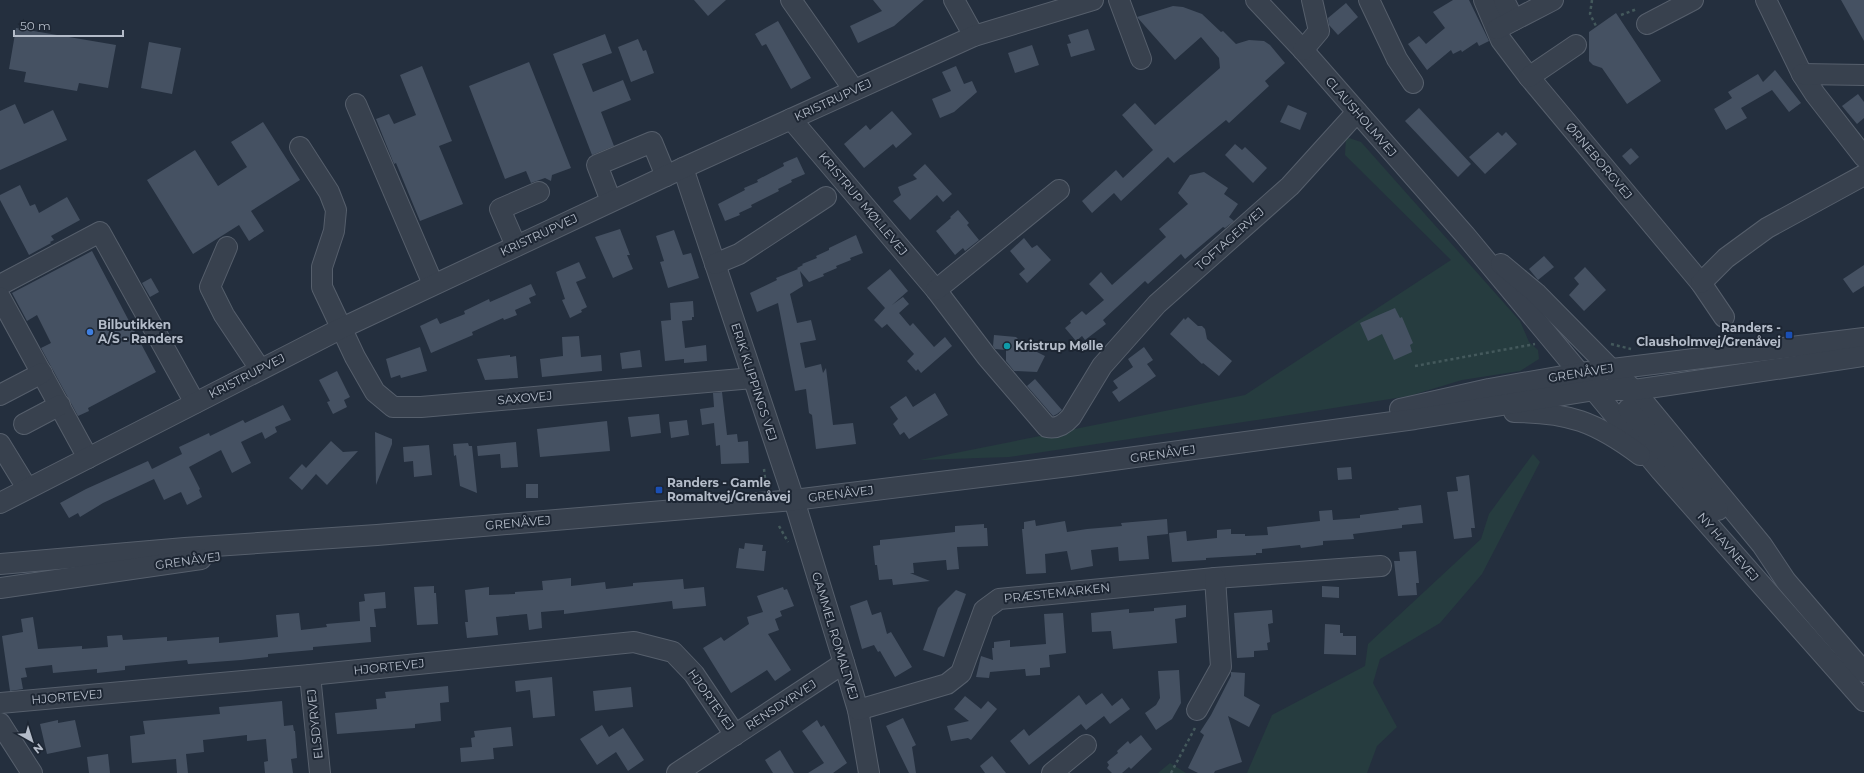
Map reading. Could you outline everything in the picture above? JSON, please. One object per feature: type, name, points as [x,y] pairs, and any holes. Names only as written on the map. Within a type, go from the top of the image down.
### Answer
[{"type":"street","points":[[791,0],[854,90]]},
{"type":"street","points":[[954,0],[974,36]]},
{"type":"street","name":"KRISTRUPVEJ","points":[[0,503],[342,328],[674,172],[974,36],[1047,6],[1093,0]]},
{"type":"street","points":[[1119,0],[1141,59]]},
{"type":"street","name":"CLAUSHOLMVEJ","points":[[1256,0],[1303,50],[1465,235],[1580,372],[1602,390]]},
{"type":"street","points":[[1303,50],[1319,31],[1312,0]]},
{"type":"street","points":[[1369,0],[1397,59],[1413,83]]},
{"type":"street","name":"ØRNEBORGVEJ","points":[[1484,0],[1505,25],[1501,40],[1529,77],[1701,284],[1724,317]]},
{"type":"street","points":[[1504,0],[1505,25],[1553,0]]},
{"type":"street","points":[[1647,24],[1693,0]]},
{"type":"street","points":[[1766,0],[1802,74],[1815,94],[1864,157]]},
{"type":"street","points":[[1529,77],[1576,45]]},
{"type":"street","points":[[1802,74],[1864,75]]},
{"type":"street","points":[[356,104],[433,284]]},
{"type":"street","name":"TOFTAGERVEJ","points":[[987,357],[1047,427],[1053,429],[1066,423],[1102,366],[1157,304],[1290,186],[1357,112]]},
{"type":"street","name":"KRISTRUP MØLLEVEJ","points":[[791,119],[936,290],[987,357]]},
{"type":"street","name":"ERIK KLIPPINGS VEJ","points":[[611,201],[597,165],[652,142],[674,172],[715,264],[794,500]]},
{"type":"street","name":"SAXOVEJ","points":[[300,147],[329,192],[336,210],[334,231],[322,267],[322,287],[355,357],[376,392],[393,407],[421,407],[753,378]]},
{"type":"street","points":[[1701,284],[1726,258],[1767,228],[1864,175]]},
{"type":"street","points":[[936,290],[1059,190]]},
{"type":"street","points":[[516,246],[500,209],[539,192]]},
{"type":"street","points":[[715,264],[739,254],[826,197]]},
{"type":"street","points":[[0,285],[100,232],[195,403]]},
{"type":"street","name":"CLAUSHOLMVEJ","points":[[1465,235],[1537,294],[1611,359],[1634,390]]},
{"type":"street","points":[[227,247],[210,287],[224,315],[260,369]]},
{"type":"street","points":[[0,297],[88,458]]},
{"type":"street","name":"GRENÅVEJ","points":[[1303,434],[1489,388],[1580,372],[1611,359],[1864,338]]},
{"type":"street","name":"GRENÅVEJ","points":[[0,564],[185,548],[377,535],[794,500],[1069,466],[1415,419],[1602,390],[1634,390],[1864,356]]},
{"type":"street","points":[[0,395],[42,373]]},
{"type":"street","points":[[1602,390],[1633,414],[1691,482],[1726,519],[1762,546]]},
{"type":"street","name":"NY HAVNEVEJ","points":[[1602,390],[1661,471],[1864,701]]},
{"type":"street","name":"NY HAVNEVEJ","points":[[1634,390],[1762,546],[1786,581],[1864,672]]},
{"type":"street","points":[[24,424],[60,405]]},
{"type":"street","points":[[1415,419],[1452,422],[1509,412],[1541,412],[1559,414],[1583,420],[1609,434],[1623,442],[1661,471]]},
{"type":"street","points":[[0,444],[27,488]]},
{"type":"street","name":"GAMMEL ROMALTVEJ","points":[[794,500],[858,710],[869,773]]},
{"type":"street","name":"GRENÅVEJ","points":[[0,588],[377,535]]},
{"type":"street","name":"PRÆSTEMARKEN","points":[[858,710],[947,684],[961,673],[984,610],[999,599],[1215,578],[1381,566]]},
{"type":"street","points":[[1197,710],[1221,667],[1215,578]]},
{"type":"street","name":"HJORTEVEJ","points":[[0,703],[310,676],[634,642],[673,652],[694,674],[735,735]]},
{"type":"street","name":"RENSDYRVEJ","points":[[677,773],[844,664]]},
{"type":"street","name":"ELSDYRVEJ","points":[[310,676],[320,773]]},
{"type":"street","points":[[0,723],[32,773]]},
{"type":"street","points":[[1052,773],[1086,745]]},
{"type":"path","points":[[1592,0],[1590,14],[1596,26]]},
{"type":"path","points":[[1415,366],[1510,348],[1543,343],[1556,344]]},
{"type":"path","points":[[1607,346],[1611,359]]},
{"type":"path","points":[[1625,353],[1636,352]]},
{"type":"path","points":[[1171,773],[1197,722],[1197,710]]},
{"type":"green space","points":[[1346,137],[1361,142],[1520,321],[1529,342],[1538,350],[1539,359],[1520,371],[1462,380],[1409,396],[1009,457],[920,460],[1245,395],[1451,260],[1345,155]]},
{"type":"green space","points":[[1533,454],[1540,462],[1482,574],[1440,623],[1380,659],[1373,683],[1397,727],[1377,746],[1367,773],[1247,773],[1272,715],[1365,666],[1368,644],[1481,539],[1489,514]]},
{"type":"green space","points":[[1170,763],[1186,773],[1158,773]]},
{"type":"building","points":[[694,0],[726,0],[708,16]]},
{"type":"building","points":[[873,0],[924,0],[894,26],[858,43],[850,26],[882,11]]},
{"type":"building","points":[[1453,0],[1469,0],[1489,41],[1479,46],[1477,42],[1462,52],[1461,50],[1453,54],[1451,50],[1427,70],[1408,44],[1419,36],[1426,44],[1445,28],[1433,12]]},
{"type":"building","points":[[1841,0],[1864,0],[1864,41]]},
{"type":"building","points":[[1346,3],[1358,17],[1338,35],[1329,25],[1328,18]]},
{"type":"building","points":[[1173,6],[1183,7],[1202,14],[1236,44],[1249,40],[1264,41],[1270,45],[1285,63],[1265,81],[1269,86],[1229,123],[1226,120],[1174,163],[1168,157],[1121,201],[1114,193],[1092,213],[1082,201],[1116,170],[1123,178],[1153,150],[1122,115],[1135,103],[1155,125],[1220,68],[1219,58],[1201,37],[1175,60],[1137,17]]},
{"type":"building","points":[[1616,13],[1661,81],[1627,104],[1602,68],[1593,65],[1589,61],[1589,32]]},
{"type":"building","points":[[778,21],[811,78],[791,89],[766,44],[762,46],[755,34]]},
{"type":"building","points":[[16,28],[116,45],[108,88],[79,83],[77,91],[24,82],[26,72],[9,69]]},
{"type":"building","points":[[1088,29],[1095,50],[1071,57],[1067,44],[1071,43],[1068,35]]},
{"type":"building","points":[[605,34],[612,53],[582,64],[593,92],[623,80],[631,100],[601,112],[614,146],[592,155],[553,54]]},
{"type":"building","points":[[638,39],[643,51],[646,50],[654,73],[631,82],[618,47]]},
{"type":"building","points":[[149,42],[181,48],[172,94],[141,88]]},
{"type":"building","points":[[1032,45],[1039,65],[1015,73],[1008,53]]},
{"type":"building","points":[[529,62],[571,168],[552,175],[551,181],[545,178],[531,183],[526,171],[505,179],[469,86]]},
{"type":"building","points":[[422,66],[452,141],[439,146],[463,204],[420,221],[396,163],[394,164],[376,119],[389,114],[394,124],[416,115],[400,75]]},
{"type":"building","points":[[956,66],[964,84],[972,81],[977,92],[954,112],[940,118],[932,99],[951,91],[942,72]]},
{"type":"building","points":[[1775,70],[1801,103],[1789,112],[1772,90],[1741,108],[1747,118],[1726,130],[1714,109],[1732,98],[1728,92],[1758,74],[1763,82]]},
{"type":"building","points":[[1858,94],[1864,102],[1864,118],[1857,124],[1842,106]]},
{"type":"building","points":[[15,104],[24,124],[53,110],[67,140],[0,170],[0,111]]},
{"type":"building","points":[[1288,105],[1307,113],[1300,130],[1280,122]]},
{"type":"building","points":[[1419,108],[1471,164],[1458,177],[1405,121]]},
{"type":"building","points":[[892,111],[912,134],[896,148],[893,144],[864,168],[844,144],[866,125],[870,130]]},
{"type":"building","points":[[263,122],[300,180],[251,211],[264,231],[249,241],[239,225],[193,254],[147,180],[195,150],[218,186],[247,167],[231,142]]},
{"type":"building","points":[[1498,132],[1502,136],[1506,132],[1517,144],[1485,174],[1469,157]]},
{"type":"building","points":[[1235,144],[1242,150],[1245,147],[1267,168],[1253,183],[1225,155]]},
{"type":"building","points":[[1631,148],[1639,157],[1630,165],[1622,156]]},
{"type":"building","points":[[797,157],[805,174],[791,180],[792,182],[778,189],[779,191],[751,205],[752,207],[739,213],[740,215],[725,221],[718,204],[745,190],[744,188],[758,182],[757,180],[784,166],[783,163]]},
{"type":"building","points":[[925,164],[952,194],[943,202],[937,195],[910,220],[893,201],[901,195],[898,187],[917,179],[913,175]]},
{"type":"building","points":[[1204,172],[1228,188],[1224,194],[1238,204],[1229,217],[1234,221],[1225,228],[1223,227],[1185,259],[1181,254],[1148,284],[1145,281],[1103,320],[1106,324],[1085,340],[1082,336],[1076,341],[1065,328],[1071,323],[1070,321],[1082,311],[1086,315],[1104,300],[1089,284],[1101,272],[1112,285],[1166,237],[1159,229],[1188,204],[1178,193],[1190,175]]},
{"type":"building","points":[[20,185],[30,206],[35,204],[39,213],[67,197],[80,220],[51,236],[54,240],[50,242],[51,243],[29,255],[0,200],[0,195]]},
{"type":"building","points":[[958,210],[969,223],[967,225],[979,240],[965,251],[963,248],[955,255],[936,231]]},
{"type":"building","points":[[620,229],[630,255],[627,255],[633,269],[613,278],[595,237]]},
{"type":"building","points":[[674,230],[683,255],[691,253],[699,278],[668,288],[660,262],[664,261],[656,236]]},
{"type":"building","points":[[856,235],[863,253],[836,266],[837,268],[823,274],[824,276],[809,282],[800,271],[803,286],[790,294],[797,323],[811,320],[816,340],[800,343],[805,368],[821,364],[823,373],[826,368],[833,425],[853,423],[856,444],[816,449],[812,415],[809,413],[806,389],[795,391],[778,303],[757,312],[750,293],[777,280],[776,278],[798,269],[797,268],[803,265],[802,264],[817,258],[816,256],[829,250],[829,248]]},
{"type":"building","points":[[1024,238],[1032,248],[1037,245],[1051,260],[1027,283],[1019,274],[1025,269],[1010,251]]},
{"type":"building","name":"Bilbutikken A/S - Randers","points":[[92,251],[156,372],[88,408],[89,411],[78,416],[41,348],[51,343],[37,315],[27,321],[12,293]]},
{"type":"building","points":[[1544,256],[1554,267],[1538,280],[1529,269]]},
{"type":"building","points":[[579,262],[586,278],[576,282],[587,307],[581,310],[582,312],[570,318],[562,300],[565,299],[556,272]]},
{"type":"building","points":[[1864,265],[1864,286],[1853,293],[1843,279]]},
{"type":"building","points":[[1585,267],[1606,290],[1584,311],[1569,295],[1579,284],[1574,278]]},
{"type":"building","points":[[890,269],[908,291],[892,305],[903,297],[909,304],[899,313],[910,326],[913,323],[934,347],[945,337],[952,346],[921,373],[918,369],[916,371],[907,361],[914,354],[887,324],[882,328],[874,320],[885,308],[867,288]]},
{"type":"building","points":[[151,278],[159,292],[150,297],[142,283]]},
{"type":"building","points":[[531,284],[536,295],[529,298],[531,303],[515,310],[517,315],[504,320],[503,318],[472,332],[473,335],[431,353],[420,326],[437,318],[440,324],[465,314],[464,311],[489,299],[490,302]]},
{"type":"building","points":[[693,301],[694,317],[692,317],[692,320],[682,321],[685,348],[706,345],[707,361],[684,363],[684,359],[665,361],[661,321],[671,320],[670,303]]},
{"type":"building","points":[[1395,308],[1400,318],[1402,317],[1413,343],[1410,345],[1412,352],[1394,360],[1382,334],[1368,341],[1360,323]]},
{"type":"building","points":[[1188,317],[1198,326],[1202,326],[1205,329],[1207,339],[1232,361],[1219,376],[1203,363],[1202,364],[1170,334],[1184,318],[1185,320]]},
{"type":"building","points":[[994,335],[1016,337],[1025,346],[1045,356],[1037,372],[1014,371],[1006,361],[1006,350],[995,349],[993,346]]},
{"type":"building","points":[[579,336],[581,357],[601,355],[602,371],[542,377],[540,359],[563,356],[562,337]]},
{"type":"building","points":[[420,347],[427,371],[401,378],[400,375],[391,378],[386,359]]},
{"type":"building","points":[[1144,347],[1153,360],[1147,364],[1156,376],[1119,402],[1112,392],[1118,388],[1113,381],[1133,367],[1128,359]]},
{"type":"building","points":[[640,350],[642,367],[622,369],[620,353]]},
{"type":"building","points":[[510,355],[510,357],[516,356],[518,378],[485,380],[477,359]]},
{"type":"building","points":[[337,371],[350,397],[344,400],[347,407],[333,414],[327,402],[330,401],[319,380]]},
{"type":"building","points":[[1035,379],[1062,410],[1057,414],[1053,416],[1027,386]]},
{"type":"building","points":[[722,392],[727,435],[737,434],[738,442],[748,441],[749,463],[721,464],[720,445],[716,446],[714,423],[702,425],[700,409],[714,407],[713,393]]},
{"type":"building","points":[[935,393],[948,415],[909,439],[904,432],[900,435],[893,424],[898,419],[890,407],[906,396],[913,407]]},
{"type":"building","points":[[283,405],[291,420],[275,427],[277,432],[265,439],[262,432],[241,442],[251,463],[232,473],[221,450],[189,467],[200,489],[199,490],[202,497],[187,505],[181,492],[164,500],[154,479],[103,503],[80,517],[78,513],[69,518],[60,503],[86,489],[148,461],[152,469],[182,454],[179,447],[209,433],[210,436],[243,420],[245,423]]},
{"type":"building","points":[[659,414],[661,433],[631,437],[628,417]]},
{"type":"building","points":[[687,420],[689,435],[671,438],[669,422]]},
{"type":"building","points":[[607,421],[610,451],[540,457],[537,429]]},
{"type":"building","points":[[375,432],[392,439],[392,444],[376,485]]},
{"type":"building","points":[[331,441],[343,452],[358,451],[327,485],[316,474],[302,490],[289,478],[302,464],[306,468]]},
{"type":"building","points":[[516,442],[518,467],[501,468],[500,454],[478,456],[477,446]]},
{"type":"building","points":[[468,443],[469,446],[472,446],[477,493],[460,486],[456,455],[454,456],[453,444]]},
{"type":"building","points":[[429,445],[432,475],[414,477],[413,461],[404,462],[403,447]]},
{"type":"building","points":[[1351,467],[1352,479],[1338,480],[1337,468]]},
{"type":"building","points":[[1469,475],[1475,528],[1471,528],[1472,537],[1454,539],[1447,492],[1458,491],[1456,477]]},
{"type":"building","points":[[526,484],[538,484],[538,498],[526,498]]},
{"type":"building","points":[[1421,505],[1423,523],[1402,525],[1402,528],[1353,534],[1354,539],[1323,541],[1323,545],[1301,548],[1300,545],[1262,549],[1262,553],[1256,553],[1256,555],[1172,562],[1169,533],[1186,531],[1187,541],[1217,538],[1217,530],[1231,529],[1231,534],[1245,534],[1245,536],[1268,535],[1267,527],[1320,521],[1319,511],[1332,510],[1333,520],[1360,518],[1360,515],[1399,510],[1398,508]]},
{"type":"building","points":[[1167,519],[1168,534],[1147,536],[1149,559],[1119,561],[1118,547],[1091,550],[1093,566],[1071,570],[1067,551],[1045,554],[1046,573],[1026,574],[1022,529],[1024,529],[1024,522],[1035,520],[1036,526],[1065,521],[1067,532],[1122,526],[1121,523]]},
{"type":"building","points":[[984,524],[984,528],[987,528],[988,546],[957,547],[959,569],[947,570],[946,560],[913,563],[914,573],[910,573],[930,581],[893,585],[892,579],[879,580],[877,565],[875,565],[873,546],[880,545],[880,540],[955,532],[955,526]]},
{"type":"building","points":[[745,543],[763,545],[762,551],[766,551],[764,571],[736,568],[739,548],[744,549]]},
{"type":"building","points":[[1416,551],[1419,583],[1416,583],[1417,595],[1398,596],[1394,561],[1400,561],[1399,552]]},
{"type":"building","points":[[571,578],[571,586],[605,582],[606,589],[633,586],[633,583],[683,579],[684,589],[704,587],[706,606],[673,609],[672,601],[564,614],[564,610],[541,612],[542,628],[529,630],[527,614],[496,617],[498,635],[467,638],[465,622],[468,622],[465,590],[489,587],[489,595],[515,594],[515,592],[543,590],[542,581]]},
{"type":"building","points":[[434,586],[434,593],[436,593],[438,624],[417,625],[414,587]]},
{"type":"building","points":[[1322,586],[1339,587],[1339,598],[1322,597]]},
{"type":"building","points":[[783,587],[784,590],[787,589],[794,606],[780,611],[782,616],[775,619],[779,630],[768,634],[791,670],[775,681],[767,670],[731,693],[703,648],[721,637],[724,641],[749,624],[747,617],[763,612],[757,596]]},
{"type":"building","points":[[956,590],[966,594],[944,657],[923,650],[938,608]]},
{"type":"building","points":[[385,592],[386,608],[374,609],[376,627],[370,627],[371,642],[313,647],[313,650],[268,654],[268,657],[241,660],[188,664],[187,660],[125,666],[125,670],[97,673],[97,669],[53,673],[52,665],[25,668],[27,677],[21,678],[23,689],[10,691],[2,636],[23,632],[21,619],[33,617],[38,649],[82,646],[82,649],[108,647],[107,636],[122,635],[123,640],[167,637],[167,641],[219,637],[219,643],[278,637],[276,615],[299,613],[301,630],[327,627],[326,624],[360,621],[359,602],[365,601],[364,594]]},
{"type":"building","points":[[867,600],[872,615],[881,612],[887,634],[891,632],[912,667],[895,677],[880,651],[878,652],[874,645],[862,649],[850,606]]},
{"type":"building","points":[[1186,605],[1186,617],[1175,619],[1177,643],[1113,649],[1111,631],[1092,632],[1091,613],[1129,609],[1129,613],[1154,611],[1154,608]]},
{"type":"building","points":[[1272,610],[1273,623],[1268,624],[1270,642],[1267,643],[1268,650],[1254,651],[1254,657],[1237,658],[1234,613]]},
{"type":"building","points":[[1063,613],[1066,653],[1049,655],[1050,667],[1040,668],[1040,675],[1026,676],[1025,669],[990,672],[989,678],[976,677],[981,656],[993,660],[992,648],[994,648],[994,642],[1010,640],[1010,647],[1046,644],[1044,614]]},
{"type":"building","points":[[1325,624],[1340,625],[1340,633],[1343,633],[1343,636],[1356,636],[1356,655],[1324,654]]},
{"type":"building","points":[[1179,670],[1181,703],[1172,719],[1156,730],[1145,713],[1156,705],[1160,698],[1158,671]]},
{"type":"building","points":[[1231,672],[1245,673],[1244,696],[1260,705],[1249,727],[1228,716],[1242,762],[1215,771],[1214,773],[1198,773],[1188,768],[1204,735],[1200,732],[1211,715],[1231,676]]},
{"type":"building","points":[[552,677],[555,716],[533,718],[530,690],[516,692],[515,681]]},
{"type":"building","points":[[448,686],[449,702],[440,703],[441,721],[415,724],[415,728],[337,734],[335,713],[377,709],[376,699],[386,698],[385,692]]},
{"type":"building","points":[[631,687],[633,707],[595,711],[593,691]]},
{"type":"building","points":[[1102,693],[1112,706],[1122,698],[1130,709],[1110,724],[1104,716],[1086,730],[1081,724],[1029,765],[1010,741],[1024,729],[1029,736],[1079,695],[1086,705]]},
{"type":"building","points":[[965,696],[981,709],[988,701],[997,709],[971,740],[968,738],[951,741],[947,726],[969,721],[954,709]]},
{"type":"building","points":[[282,701],[284,726],[293,725],[295,731],[297,758],[291,759],[293,773],[265,773],[264,762],[268,761],[266,739],[247,741],[247,735],[203,740],[204,752],[186,754],[188,773],[177,773],[176,759],[132,763],[130,736],[145,734],[143,721],[220,714],[219,707]]},
{"type":"building","points":[[903,718],[916,745],[912,747],[916,773],[909,773],[886,726]]},
{"type":"building","points":[[58,720],[58,723],[75,720],[81,747],[47,754],[40,724]]},
{"type":"building","points":[[817,720],[821,727],[824,725],[847,763],[833,773],[808,773],[824,763],[802,731]]},
{"type":"building","points":[[602,725],[609,737],[623,728],[644,760],[628,771],[616,752],[597,765],[580,739]]},
{"type":"building","points":[[511,727],[513,746],[493,748],[494,759],[461,762],[460,748],[472,747],[471,738],[475,737],[474,731]]},
{"type":"building","points":[[1141,735],[1152,749],[1131,769],[1129,767],[1122,773],[1112,773],[1107,768],[1109,765],[1107,762],[1118,753],[1117,751],[1128,741],[1130,744]]},
{"type":"building","points":[[780,750],[794,773],[773,773],[765,760]]},
{"type":"building","points":[[108,754],[110,773],[89,773],[87,757]]},
{"type":"building","points":[[992,756],[1006,773],[985,773],[980,766]]},
{"type":"place","name":"Bilbutikken A/S - Randers","points":[[90,332]]},
{"type":"place","name":"Randers - Clausholmvej/Grenåvej","points":[[1789,335]]},
{"type":"place","name":"Kristrup Mølle","points":[[1007,346]]},
{"type":"place","name":"Randers - Gamle Romaltvej/Grenåvej","points":[[659,490]]}]
